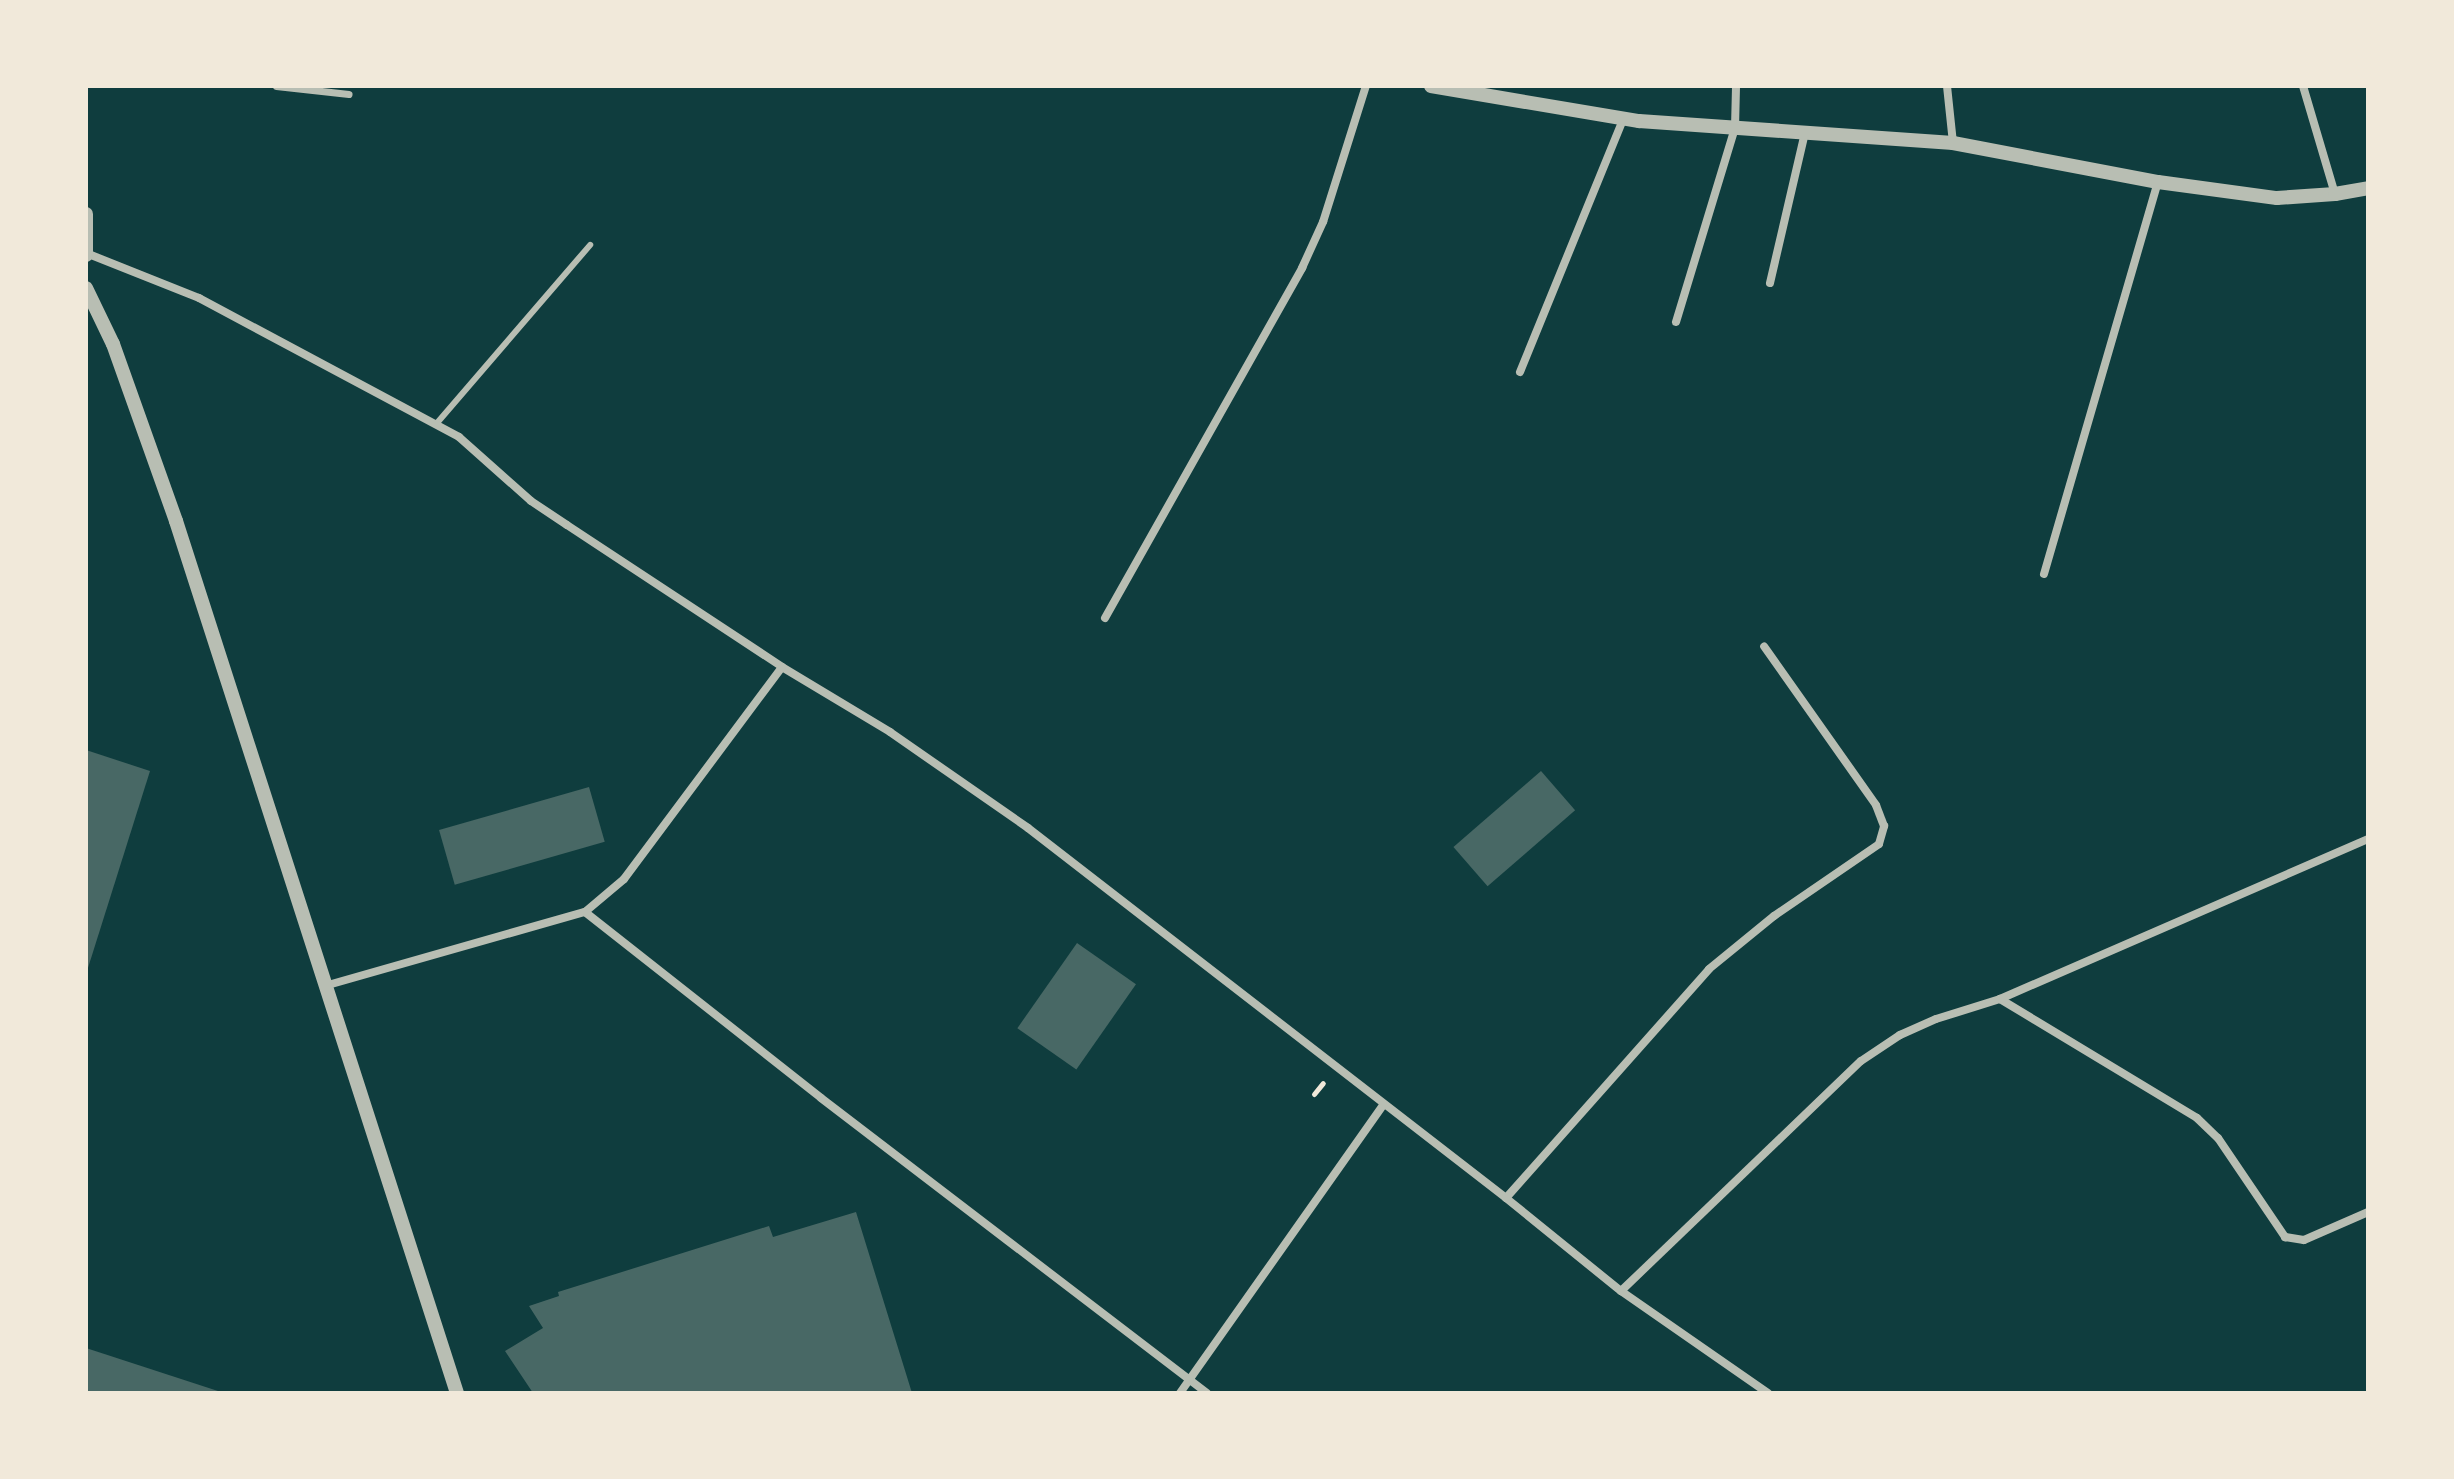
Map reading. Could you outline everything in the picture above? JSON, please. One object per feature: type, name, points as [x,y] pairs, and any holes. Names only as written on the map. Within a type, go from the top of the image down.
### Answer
[{"type":"street","points":[[276,86],[349,94]]},
{"type":"street","points":[[1105,618],[1302,268],[1323,222],[1366,86]]},
{"type":"street","points":[[1431,86],[1623,119],[1953,143],[2158,182],[2277,198],[2368,188]]},
{"type":"street","points":[[1676,322],[1735,128],[1736,86]]},
{"type":"street","points":[[1947,86],[1953,143]]},
{"type":"street","points":[[2303,86],[2335,194]]},
{"type":"street","points":[[1520,372],[1623,119]]},
{"type":"street","points":[[1770,283],[1805,133]]},
{"type":"street","points":[[2044,574],[2158,182]]},
{"type":"street","points":[[86,214],[86,254],[199,298],[437,423],[459,437],[531,501],[782,667],[890,732],[1028,828],[1506,1198],[1621,1291],[1768,1393]]},
{"type":"street","points":[[86,288],[113,344],[176,521],[457,1393]]},
{"type":"street","points":[[1506,1198],[1709,969],[1774,916],[1879,844],[1884,826],[1876,805],[1764,646]]},
{"type":"street","points":[[328,985],[585,912],[624,879],[782,667]]},
{"type":"street","points":[[1621,1291],[1861,1061],[1900,1035],[2000,999],[2368,839]]},
{"type":"street","points":[[585,912],[821,1098],[1207,1393]]},
{"type":"street","points":[[2000,999],[2197,1118],[2218,1138],[2285,1237],[2304,1240],[2368,1212]]},
{"type":"street","points":[[1180,1393],[1383,1105]]},
{"type":"lane","points":[[437,423],[590,245]]},
{"type":"building","points":[[86,750],[150,771],[87,971],[86,971]]},
{"type":"building","points":[[1541,771],[1575,810],[1488,886],[1453,847]]},
{"type":"building","points":[[589,787],[605,842],[455,885],[439,830]]},
{"type":"building","points":[[1077,943],[1136,984],[1076,1069],[1017,1028]]},
{"type":"building","points":[[856,1212],[912,1393],[533,1393],[505,1351],[543,1328],[529,1306],[559,1296],[558,1292],[769,1226],[773,1237]]},
{"type":"building","points":[[86,1348],[221,1392],[221,1393],[86,1393]]}]
